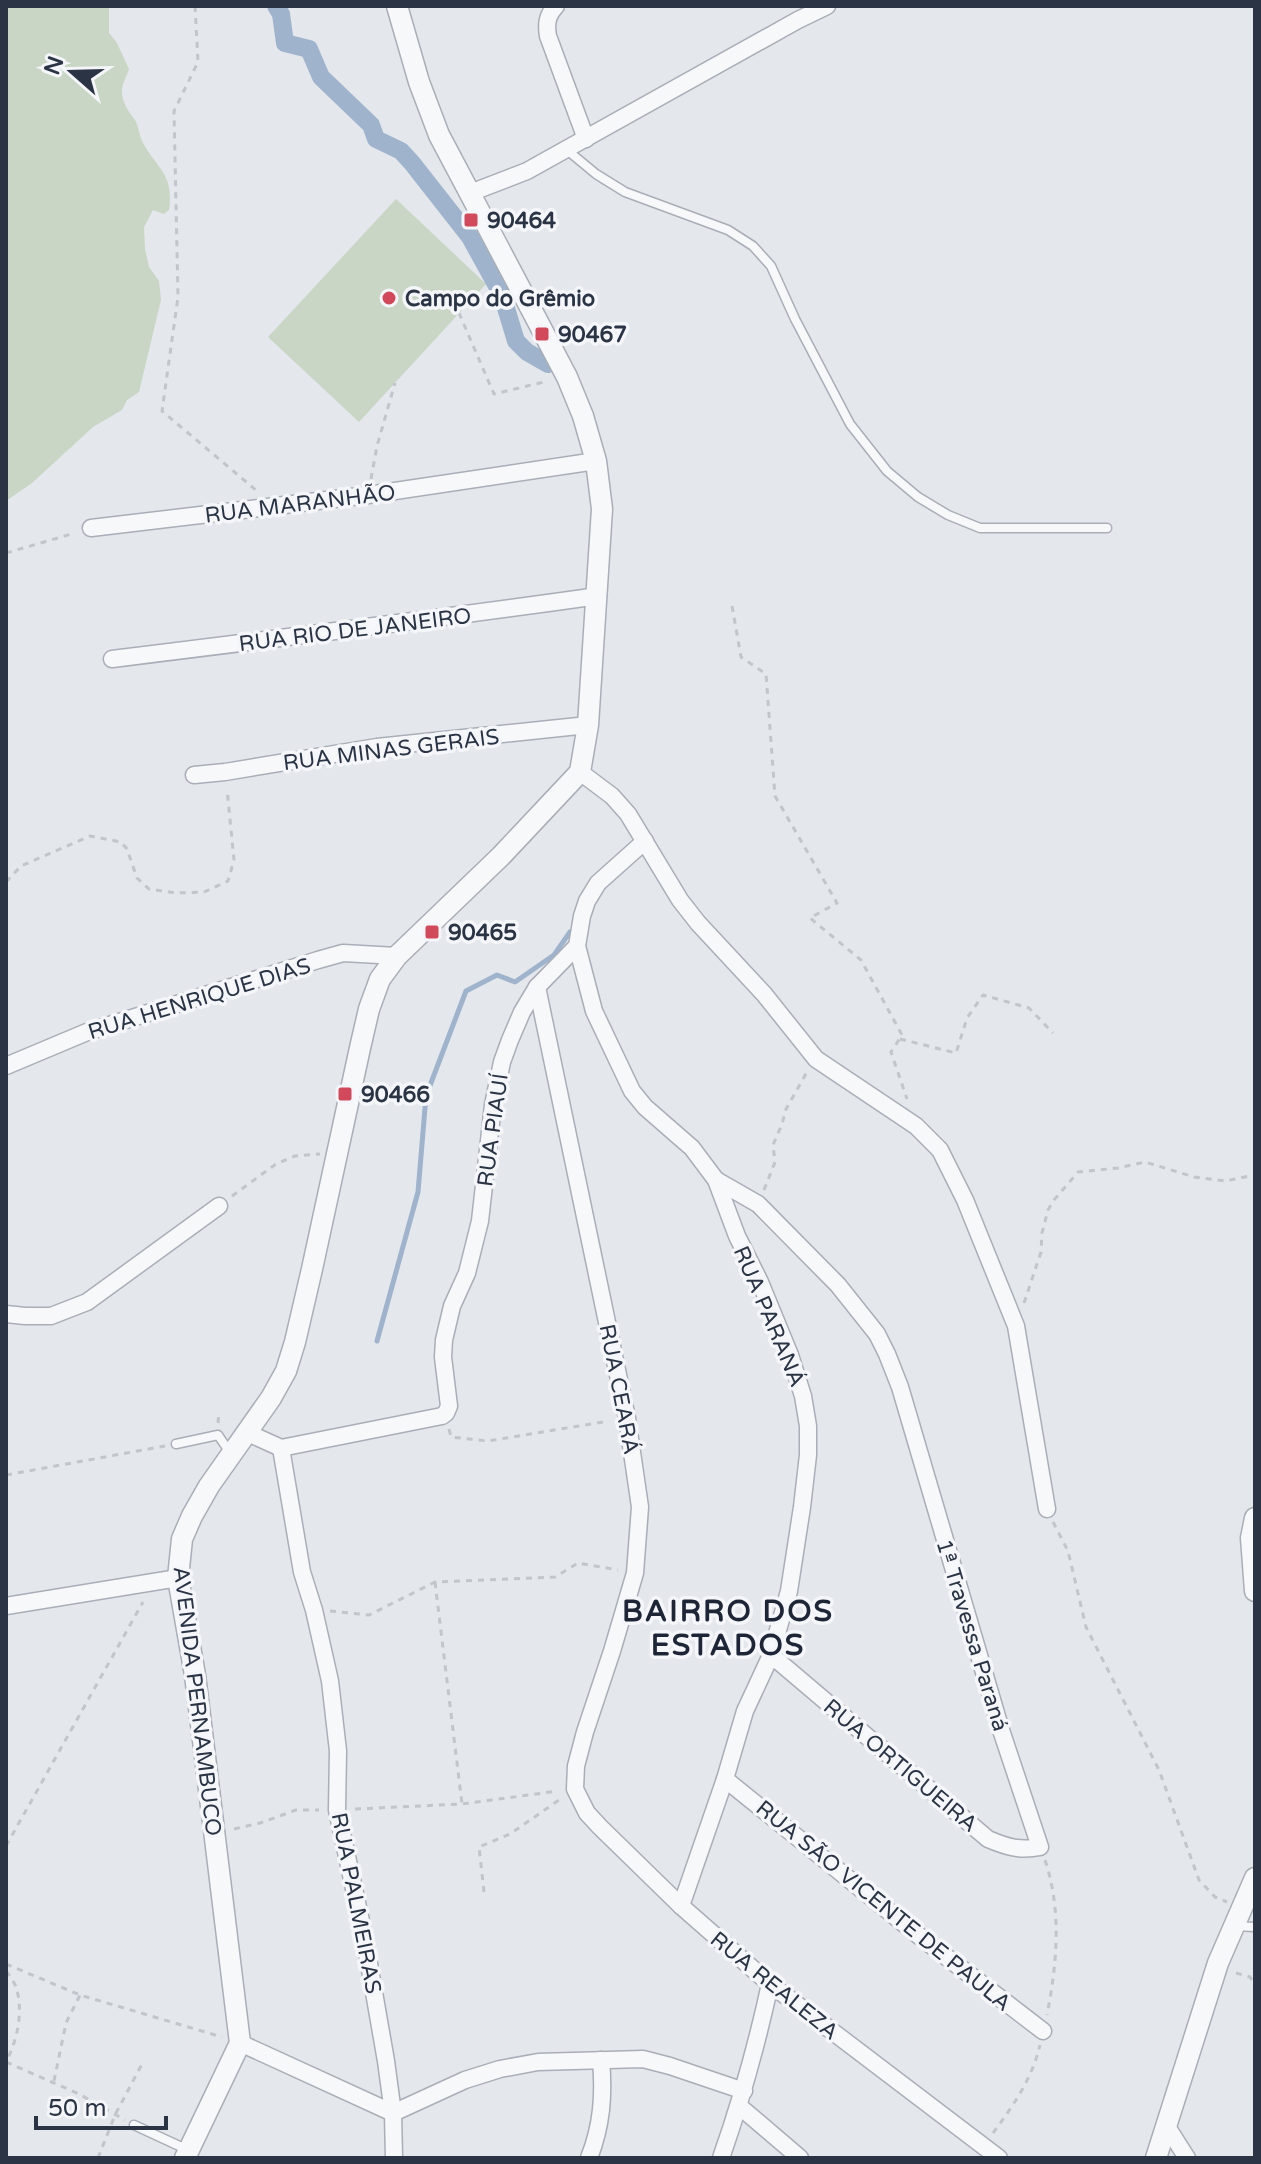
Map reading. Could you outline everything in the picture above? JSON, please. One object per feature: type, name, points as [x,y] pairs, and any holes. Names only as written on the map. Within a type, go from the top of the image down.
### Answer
[{"type":"street","points":[[397,6],[419,82],[439,135],[567,377],[596,461],[602,509],[598,596],[588,725],[580,772],[612,796],[628,814],[680,900],[764,994],[816,1059],[916,1126],[940,1150],[1016,1326],[1047,1509]]},
{"type":"street","points":[[556,6],[549,12],[548,36],[586,139]]},
{"type":"street","points":[[470,193],[527,171],[567,150],[795,13],[827,6]]},
{"type":"street","name":"RUA MARANHÃO","points":[[91,528],[368,495],[596,461]]},
{"type":"street","name":"RUA RIO DE JANEIRO","points":[[112,659],[598,596]]},
{"type":"street","name":"RUA MINAS GERAIS","points":[[194,775],[377,747],[588,725]]},
{"type":"street","name":"AVENIDA PERNAMBUCO","points":[[240,2043],[195,1675],[178,1578],[182,1539],[192,1516],[286,1371],[369,1009],[380,979],[397,956],[501,856],[580,772]]},
{"type":"street","points":[[577,946],[584,908],[598,883],[645,841]]},
{"type":"street","name":"RUA PIAUÍ","points":[[446,1413],[449,1406],[444,1340],[480,1221],[493,1105],[502,1062],[522,1012],[537,987],[577,946]]},
{"type":"street","name":"RUA PARANÁ","points":[[577,946],[594,1011],[632,1091],[645,1107],[692,1148],[716,1180],[737,1236],[790,1355],[803,1396],[808,1426],[808,1455],[789,1591],[771,1655],[745,1711],[681,1906]]},
{"type":"street","name":"RUA HENRIQUE DIAS","points":[[6,1066],[87,1032],[318,960],[343,953],[397,956]]},
{"type":"street","name":"RUA CEARÁ","points":[[537,987],[627,1418],[640,1507],[635,1573],[585,1732],[576,1766],[575,1789]]},
{"type":"street","name":"1ª Travessa Paraná","points":[[716,1180],[758,1204],[838,1285],[860,1310],[887,1354],[900,1387],[1001,1730],[1040,1847]]},
{"type":"street","points":[[6,1314],[51,1316],[87,1302],[219,1206]]},
{"type":"street","points":[[248,1433],[281,1448],[446,1413]]},
{"type":"street","name":"RUA PALMEIRAS","points":[[281,1448],[302,1572],[330,1681],[338,1751],[337,1810],[364,1935],[386,2061],[393,2113],[394,2158]]},
{"type":"street","points":[[1255,1518],[1251,1538],[1255,1591]]},
{"type":"street","points":[[6,1606],[178,1578]]},
{"type":"street","name":"RUA ORTIGUEIRA","points":[[771,1655],[988,1839],[1014,1849],[1040,1847]]},
{"type":"street","name":"RUA SÃO VICENTE DE PAULA","points":[[725,1779],[923,1939],[1043,2031]]},
{"type":"street","name":"RUA REALEZA","points":[[575,1789],[587,1813],[681,1906],[770,1984],[999,2158]]},
{"type":"street","points":[[1156,2158],[1216,1968],[1255,1878]]},
{"type":"street","points":[[721,2158],[741,2098],[770,1984]]},
{"type":"street","points":[[186,2154],[240,2043],[393,2113],[465,2080],[500,2069],[538,2062],[643,2059],[670,2066],[741,2098],[800,2158]]},
{"type":"street","points":[[589,2158],[601,2122],[601,2060]]},
{"type":"street","points":[[1166,2125],[1187,2158]]},
{"type":"lane","points":[[567,150],[596,174],[625,192],[728,230],[753,246],[771,266],[850,424],[887,471],[918,497],[948,515],[980,528],[1107,528]]},
{"type":"lane","points":[[176,1444],[218,1435],[231,1455]]},
{"type":"lane","points":[[1237,1917],[1255,1927]]},
{"type":"lane","points":[[134,2125],[186,2154]]},
{"type":"path","points":[[195,6],[198,62],[174,111],[178,297],[162,411],[275,506]]},
{"type":"path","points":[[459,313],[494,394],[567,377]]},
{"type":"path","points":[[368,495],[377,446],[395,383]]},
{"type":"path","points":[[6,553],[91,528]]},
{"type":"path","points":[[732,606],[741,657],[766,674],[775,796],[837,903],[810,918],[861,960],[902,1035],[891,1052],[916,1126]]},
{"type":"path","points":[[6,882],[21,866],[90,836],[121,842],[127,849],[137,878],[149,889],[176,893],[204,892],[228,881],[234,860],[225,772]]},
{"type":"path","points":[[900,1039],[956,1053],[967,1018],[983,995],[1029,1008],[1053,1033]]},
{"type":"path","points":[[758,1204],[775,1162],[773,1145],[786,1109],[798,1084],[816,1059]]},
{"type":"path","points":[[219,1206],[276,1164],[295,1156],[336,1152]]},
{"type":"path","points":[[1016,1326],[1041,1252],[1048,1210],[1078,1172],[1145,1162],[1194,1177],[1225,1181],[1255,1175]]},
{"type":"path","points":[[446,1413],[451,1437],[488,1441],[627,1418]]},
{"type":"path","points":[[6,1475],[176,1444]]},
{"type":"path","points":[[1047,1509],[1068,1551],[1086,1627],[1159,1770],[1199,1880],[1237,1917]]},
{"type":"path","points":[[314,1610],[369,1615],[435,1582],[555,1577],[578,1563],[635,1573]]},
{"type":"path","points":[[6,1846],[154,1582]]},
{"type":"path","points":[[435,1582],[462,1804]]},
{"type":"path","points":[[214,1833],[260,1823],[296,1810],[462,1804],[575,1789]]},
{"type":"path","points":[[484,1892],[479,1847],[510,1834],[575,1789]]},
{"type":"path","points":[[983,2145],[1017,2100],[1028,2079],[1043,2031],[1054,1977],[1057,1928],[1051,1878],[1040,1847]]},
{"type":"path","points":[[6,1964],[80,1995],[240,2043]]},
{"type":"path","points":[[1216,1968],[1250,1977],[1255,1985]]},
{"type":"path","points":[[6,1971],[16,1985],[20,2008],[13,2049],[6,2062],[54,2081],[134,2125]]},
{"type":"path","points":[[54,2081],[66,2023],[80,1995]]},
{"type":"path","points":[[98,2158],[115,2115],[142,2064]]},
{"type":"green space","points":[[6,6],[109,8],[109,33],[129,69],[122,87],[123,100],[143,143],[164,173],[170,198],[169,210],[164,214],[153,210],[144,227],[149,267],[159,281],[161,300],[139,392],[127,400],[122,410],[93,427],[32,483],[6,501]]},
{"type":"green space","name":"Campo do Grêmio","points":[[396,199],[486,284],[359,422],[268,337]]},
{"type":"waterway","points":[[276,6],[281,14],[285,43],[309,49],[321,77],[371,125],[376,139],[401,151],[412,163],[470,237],[502,295],[516,341],[527,352],[548,364]]},
{"type":"waterway","points":[[377,1341],[418,1192],[426,1096],[466,991],[497,975],[515,982],[554,955],[570,932]]},
{"type":"place","name":"90464","points":[[471,220]]},
{"type":"place","name":"Campo do Grêmio","points":[[389,298]]},
{"type":"place","name":"90467","points":[[542,334]]},
{"type":"place","name":"90465","points":[[432,932]]},
{"type":"place","name":"90466","points":[[345,1094]]},
{"type":"district","name":"BAIRRO DOS ESTADOS","points":[[728,1628]]}]
